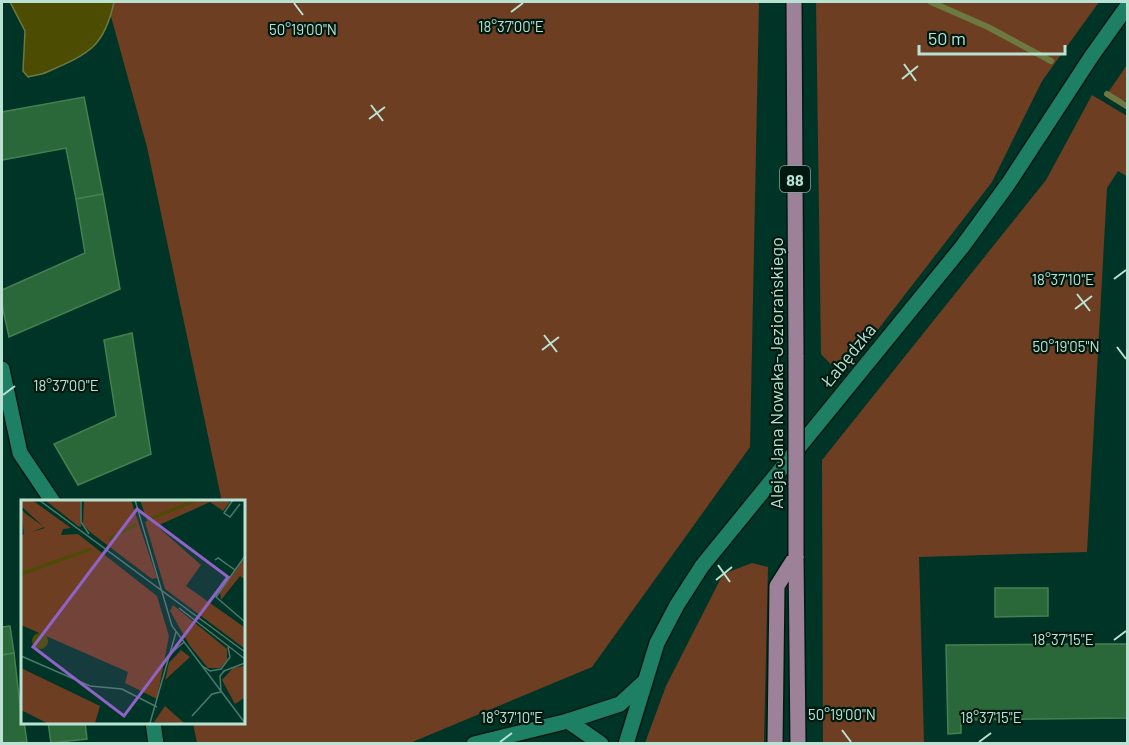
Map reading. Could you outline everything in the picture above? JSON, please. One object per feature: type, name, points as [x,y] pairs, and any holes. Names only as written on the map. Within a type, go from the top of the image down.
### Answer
[{"type":"main road","name":"Aleja Jana Nowaka-Jeziorańskiego","points":[[794,2],[798,744]]},
{"type":"main road","points":[[775,744],[777,586],[796,556]]},
{"type":"street","name":"Łabędzka","points":[[626,744],[657,643],[677,605],[702,566],[962,247],[1008,184],[1128,5]]},
{"type":"street","points":[[2,369],[20,453],[52,500]]},
{"type":"street","points":[[486,742],[620,705],[645,681]]},
{"type":"street","points":[[568,721],[601,744]]},
{"type":"street","points":[[153,724],[156,744]]},
{"type":"shaded area","points":[[10,2],[114,2],[105,30],[92,48],[61,66],[28,77],[23,71],[25,31]]},
{"type":"shaded area","points":[[107,2],[759,2],[750,447],[592,667],[410,743],[197,743],[193,724],[244,724],[244,500],[222,500],[147,147]]},
{"type":"shaded area","points":[[816,2],[1099,2],[1042,81],[992,182],[842,376],[821,354]]},
{"type":"shaded area","points":[[1127,65],[1127,102],[1118,101],[1107,94]]},
{"type":"shaded area","points":[[1092,95],[1127,116],[1128,177],[1118,171],[1107,188],[1087,552],[919,557],[924,743],[823,743],[822,460],[1046,180]]},
{"type":"shaded area","points":[[752,563],[768,567],[764,743],[645,743],[666,686],[723,574]]},
{"type":"building","points":[[84,97],[103,194],[76,199],[66,148],[2,160],[2,112]]},
{"type":"building","points":[[103,194],[120,289],[9,337],[2,305],[2,290],[85,253],[76,199]]},
{"type":"building","points":[[132,333],[151,454],[78,485],[54,444],[116,416],[104,340]]},
{"type":"building","points":[[995,588],[1048,588],[1048,616],[995,617]]},
{"type":"building","points":[[10,626],[14,653],[2,655],[2,627]]},
{"type":"building","points":[[1128,644],[1128,718],[961,720],[961,733],[948,734],[946,645]]},
{"type":"building","points":[[14,653],[21,724],[24,724],[27,742],[2,744],[2,655]]},
{"type":"building","points":[[48,724],[85,724],[87,739],[51,743]]},
{"type":"waterway","points":[[931,2],[988,27],[1051,61]]},
{"type":"waterway","points":[[1107,94],[1128,107]]}]
